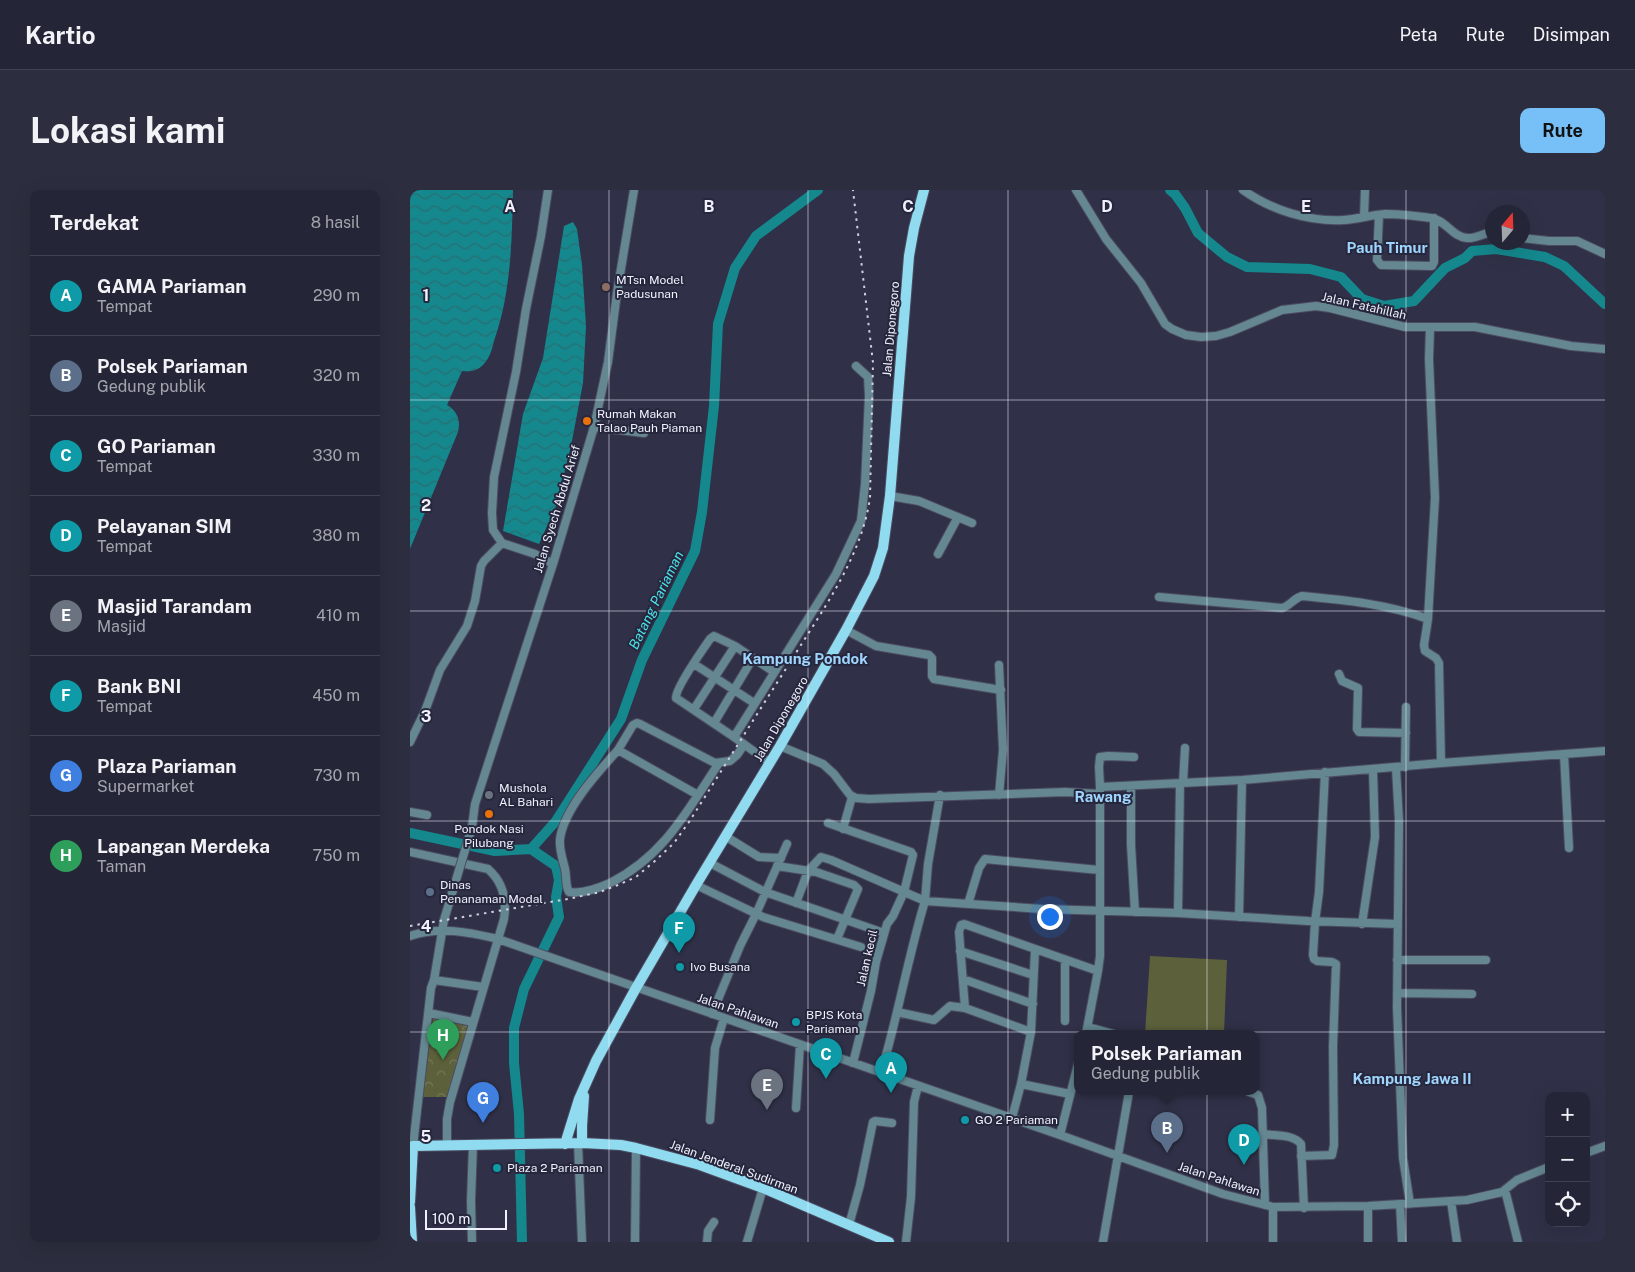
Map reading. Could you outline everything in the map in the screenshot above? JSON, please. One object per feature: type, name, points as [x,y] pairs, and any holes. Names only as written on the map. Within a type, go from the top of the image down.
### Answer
[{"type":"main road","name":"Jalan Diponegoro","points":[[565,1144],[579,1099],[596,1060],[696,885],[780,746],[868,591],[879,564],[886,531],[890,496],[909,256],[924,190]]},
{"type":"main road","name":"Jalan Diponegoro","points":[[580,1143],[586,1082]]},
{"type":"main road","name":"Jalan Jenderal Sudirman","points":[[412,1146],[580,1143],[621,1145],[636,1148],[700,1166],[763,1188],[889,1242]]},
{"type":"main road","points":[[410,1202],[412,1146]]},
{"type":"main road","points":[[410,1207],[411,1238]]},
{"type":"street","points":[[548,190],[516,372],[493,483],[492,526],[502,542],[535,554],[553,564]]},
{"type":"street","name":"Jalan Syech Abdul Arief","points":[[412,1146],[431,988],[442,929],[472,828],[475,804],[553,564],[594,427],[608,362],[634,190]]},
{"type":"street","name":"Jalan Fatahillah","points":[[1076,190],[1106,239],[1150,298],[1165,324],[1172,330],[1181,333],[1196,337],[1216,336],[1282,310],[1309,306],[1330,308],[1398,326],[1430,328],[1474,327],[1570,346],[1605,349]]},
{"type":"street","points":[[1243,190],[1275,208],[1310,217],[1341,220],[1379,215],[1434,218],[1466,238],[1485,234]]},
{"type":"street","points":[[1364,217],[1365,190]]},
{"type":"street","points":[[1379,215],[1377,260],[1382,265],[1432,266],[1434,262],[1434,218]]},
{"type":"street","points":[[1530,239],[1577,241],[1605,254]]},
{"type":"street","points":[[1430,328],[1435,498],[1428,619],[1424,649],[1439,663],[1441,763]]},
{"type":"street","points":[[734,737],[836,574],[861,521],[865,484],[869,396],[868,377],[856,366]]},
{"type":"street","points":[[594,427],[644,433]]},
{"type":"street","points":[[890,496],[919,501],[972,523]]},
{"type":"street","points":[[938,554],[958,517]]},
{"type":"street","points":[[410,742],[425,711],[440,670],[467,626],[475,601],[481,566],[502,542]]},
{"type":"street","points":[[1159,597],[1282,608],[1300,596],[1369,603],[1428,619]]},
{"type":"street","points":[[846,630],[872,644],[929,655],[932,658],[932,676],[934,679],[1001,690]]},
{"type":"street","points":[[770,763],[675,696],[712,637],[716,636],[735,646],[774,672]]},
{"type":"street","points":[[694,709],[735,646]]},
{"type":"street","points":[[714,723],[753,658]]},
{"type":"street","points":[[694,664],[754,703]]},
{"type":"street","points":[[999,665],[1003,758],[999,795]]},
{"type":"street","points":[[1339,674],[1341,680],[1358,688],[1359,732],[1406,732]]},
{"type":"street","points":[[1406,707],[1406,767]]},
{"type":"street","points":[[719,764],[669,838],[653,854],[635,869],[604,886],[569,892],[560,849],[563,827],[574,807],[602,767],[618,750],[633,725],[638,723],[710,762],[719,764],[734,758],[744,745]]},
{"type":"street","points":[[780,746],[823,764],[852,797],[869,799],[940,795],[1100,791],[1131,786],[1242,780],[1605,751]]},
{"type":"street","points":[[1178,913],[1181,783],[1186,748]]},
{"type":"street","points":[[618,750],[698,795]]},
{"type":"street","points":[[1564,754],[1568,848]]},
{"type":"street","points":[[1087,1030],[1098,971],[1100,791],[1098,766],[1100,758],[1134,758]]},
{"type":"street","points":[[1396,768],[1399,821],[1397,993],[1403,1158],[1410,1204]]},
{"type":"street","points":[[1362,924],[1375,837],[1373,770]]},
{"type":"street","points":[[1301,1156],[1332,1155],[1334,1145],[1333,1023],[1336,965],[1332,962],[1321,962],[1314,959],[1325,772]]},
{"type":"street","points":[[1239,917],[1242,780]]},
{"type":"street","points":[[1131,786],[1131,844],[1135,912]]},
{"type":"street","points":[[881,1073],[893,1034],[916,931],[925,901],[928,864],[940,795]]},
{"type":"street","points":[[828,823],[843,828],[852,797]]},
{"type":"street","points":[[410,812],[427,815]]},
{"type":"street","name":"Jalan kecil","points":[[843,828],[912,853],[904,892],[884,933],[853,1063]]},
{"type":"street","points":[[725,836],[759,856],[781,858]]},
{"type":"street","points":[[712,1014],[736,954],[787,844]]},
{"type":"street","points":[[410,852],[488,869],[496,876],[502,887],[506,903],[504,919],[450,1102],[447,1119],[447,1146]]},
{"type":"street","points":[[796,903],[808,871],[819,858],[824,857],[925,901],[1099,912],[1178,913],[1315,922],[1398,924]]},
{"type":"street","points":[[968,904],[979,868],[985,860],[1099,870]]},
{"type":"street","points":[[710,863],[765,892],[884,933]]},
{"type":"street","points":[[778,866],[829,876],[854,885],[858,889],[837,939]]},
{"type":"street","points":[[696,885],[756,914],[861,947]]},
{"type":"street","points":[[965,1008],[959,932],[960,927],[964,924],[1098,971]]},
{"type":"street","points":[[410,936],[442,929]]},
{"type":"street","name":"Jalan Pahlawan","points":[[442,929],[498,939],[535,950],[636,988],[1012,1118],[1223,1194],[1269,1206],[1304,1208],[1368,1206],[1451,1201],[1482,1197],[1505,1190],[1517,1180],[1545,1169]]},
{"type":"street","points":[[1012,1118],[1031,1032],[1035,950]]},
{"type":"street","points":[[960,951],[1033,975]]},
{"type":"street","points":[[1065,960],[1065,1021]]},
{"type":"street","points":[[1397,960],[1486,960]]},
{"type":"street","points":[[963,979],[1033,1004]]},
{"type":"street","points":[[434,980],[483,987]]},
{"type":"street","points":[[1397,993],[1472,994]]},
{"type":"street","points":[[897,1012],[934,1020],[950,1006],[965,1008],[1031,1032]]},
{"type":"street","points":[[428,1013],[473,1022]]},
{"type":"street","points":[[710,1120],[715,1048],[724,1018]]},
{"type":"street","points":[[796,1108],[800,1045]]},
{"type":"street","points":[[1060,1135],[1074,1079]]},
{"type":"street","points":[[1021,1084],[1070,1094]]},
{"type":"street","points":[[906,1242],[911,1197],[914,1102],[918,1086]]},
{"type":"street","points":[[1103,1242],[1128,1095]]},
{"type":"street","points":[[1256,1095],[1260,1100],[1264,1134],[1273,1242]]},
{"type":"street","points":[[849,1225],[860,1185],[873,1122],[892,1123]]},
{"type":"street","points":[[1264,1134],[1291,1137],[1298,1140],[1300,1144],[1304,1208]]},
{"type":"street","points":[[580,1143],[582,1242]]},
{"type":"street","points":[[472,1242],[473,1145]]},
{"type":"street","points":[[1590,1152],[1605,1146]]},
{"type":"street","points":[[635,1242],[636,1148]]},
{"type":"street","points":[[747,1242],[763,1188]]},
{"type":"street","points":[[1505,1190],[1518,1242]]},
{"type":"street","points":[[1451,1201],[1457,1242]]},
{"type":"street","points":[[1400,1204],[1402,1242]]},
{"type":"street","points":[[1368,1206],[1368,1242]]},
{"type":"street","points":[[707,1242],[707,1234],[714,1222]]},
{"type":"green space","points":[[1150,956],[1227,960],[1224,1030],[1145,1030]]},
{"type":"green space","points":[[433,1017],[470,1023],[447,1097],[423,1097]]},
{"type":"water","points":[[410,190],[513,190],[510,267],[500,323],[487,360],[476,370],[462,371],[447,405],[457,416],[458,432],[410,549]]},
{"type":"water","points":[[573,222],[577,229],[582,265],[586,326],[583,383],[571,446],[556,506],[539,544],[503,531],[523,414],[543,358],[564,226]]},
{"type":"waterway","name":"Batang Pariaman","points":[[410,833],[495,851],[531,849],[556,821],[621,719],[642,660],[695,551],[702,512],[714,406],[718,324],[735,268],[756,236],[818,190]]},
{"type":"waterway","name":"Batang Pariaman","points":[[1170,190],[1185,208],[1198,233],[1227,257],[1247,267],[1310,269],[1341,277],[1362,299],[1384,306],[1414,301],[1445,268],[1465,258],[1472,251],[1496,249],[1545,257],[1564,266],[1605,304]]},
{"type":"waterway","points":[[522,1242],[519,1114],[514,1063],[514,1028],[524,989],[559,917],[556,897],[559,880],[556,866],[531,849]]},
{"type":"railway","points":[[410,926],[568,899],[600,892],[636,877],[674,843],[689,822],[826,605],[849,564],[865,521],[870,498],[873,363],[853,190]]},
{"type":"place","name":"MTsn Model Padusunan","points":[[606,287]]},
{"type":"place","name":"Rumah Makan Talao Pauh Piaman","points":[[587,421]]},
{"type":"place","name":"Mushola AL Bahari","points":[[489,795]]},
{"type":"place","name":"Pondok Nasi Pilubang","points":[[489,814]]},
{"type":"place","name":"Dinas Penanaman Modal","points":[[430,892]]},
{"type":"place","name":"Bank BNI","points":[[679,953]]},
{"type":"place","name":"Ivo Busana","points":[[680,967]]},
{"type":"place","name":"BPJS Kota Pariaman","points":[[796,1022]]},
{"type":"place","name":"Lapangan Merdeka","points":[[443,1060]]},
{"type":"place","name":"GO Pariaman","points":[[826,1079]]},
{"type":"place","name":"GAMA Pariaman","points":[[891,1093]]},
{"type":"place","name":"Masjid Tarandam","points":[[767,1110]]},
{"type":"place","name":"GO 2 Pariaman","points":[[965,1120]]},
{"type":"place","name":"Plaza Pariaman","points":[[483,1123]]},
{"type":"place","name":"Polsek Pariaman","points":[[1167,1153]]},
{"type":"place","name":"Pelayanan SIM","points":[[1244,1165]]},
{"type":"place","name":"Plaza 2 Pariaman","points":[[497,1168]]},
{"type":"district","name":"Pauh Timur","points":[[1387,247]]},
{"type":"district","name":"Kampung Pondok","points":[[805,658]]},
{"type":"district","name":"Rawang","points":[[1103,796]]},
{"type":"district","name":"Kampung Jawa II","points":[[1412,1078]]}]
